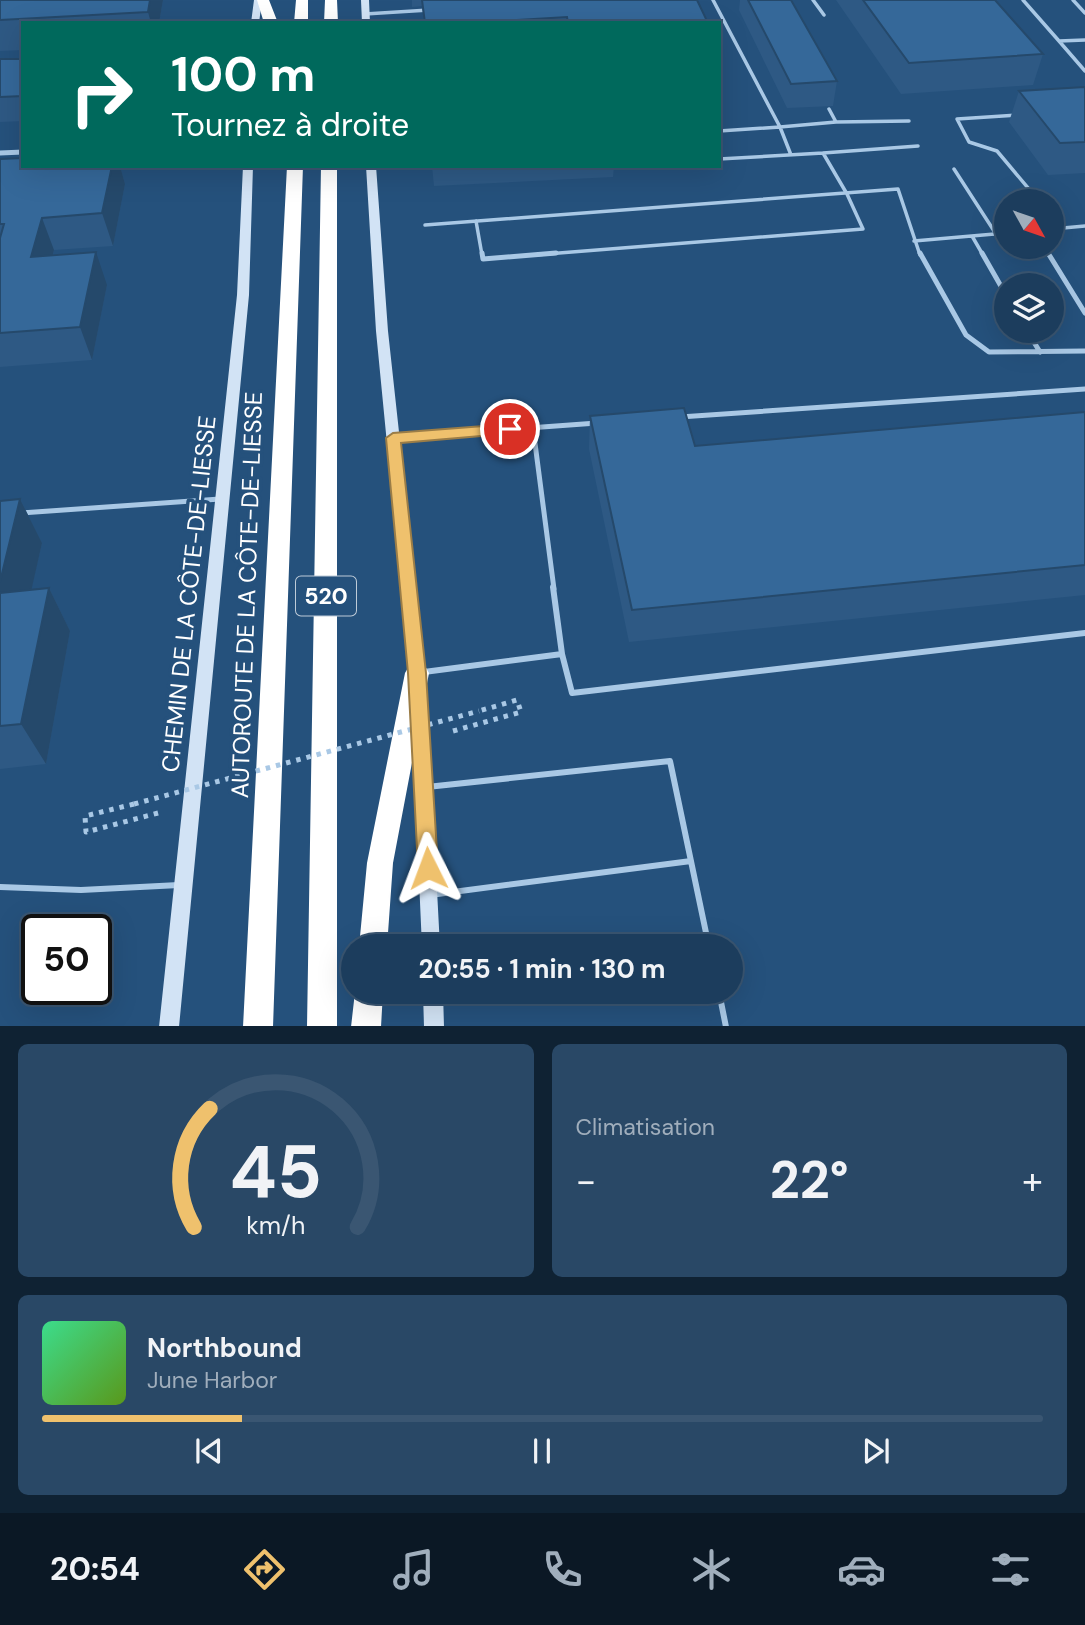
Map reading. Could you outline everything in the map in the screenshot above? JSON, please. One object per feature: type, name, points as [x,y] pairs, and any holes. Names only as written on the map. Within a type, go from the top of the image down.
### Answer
[{"type":"highway","points":[[261,0],[270,21]]},
{"type":"highway","points":[[301,21],[302,0]]},
{"type":"highway","points":[[331,0],[331,21]]},
{"type":"highway","name":"AUTOROUTE DE LA CÔTE-DE-LIESSE","points":[[258,1026],[295,168]]},
{"type":"highway","name":"520","points":[[322,1026],[329,168]]},
{"type":"highway","points":[[374,934],[380,863],[417,673]]},
{"type":"highway","points":[[366,1026],[368,1004]]},
{"type":"main road","points":[[256,21],[261,0]]},
{"type":"main road","points":[[365,0],[365,18]]},
{"type":"main road","name":"CHEMIN DE LA CÔTE-DE-LIESSE","points":[[169,1026],[243,295],[248,168]]},
{"type":"main road","points":[[371,168],[376,257],[417,673],[430,934]]},
{"type":"main road","points":[[433,1004],[434,1026]]},
{"type":"street","points":[[0,153],[21,152]]},
{"type":"lane","points":[[713,0],[780,127],[791,155]]},
{"type":"lane","points":[[813,0],[824,15]]},
{"type":"lane","points":[[1023,0],[1085,71]]},
{"type":"lane","points":[[1073,0],[1085,13]]},
{"type":"lane","points":[[365,18],[434,9]]},
{"type":"lane","points":[[1059,41],[1085,40]]},
{"type":"lane","points":[[829,109],[836,122]]},
{"type":"lane","points":[[1021,115],[957,119],[970,142],[997,151],[1030,189]]},
{"type":"lane","points":[[721,131],[836,122],[909,121]]},
{"type":"lane","points":[[721,159],[918,146]]},
{"type":"lane","points":[[476,221],[483,259],[863,229],[847,194],[823,153]]},
{"type":"lane","points":[[954,169],[994,231]]},
{"type":"lane","points":[[425,225],[898,189],[914,241],[925,265],[966,335],[989,352],[1085,351]]},
{"type":"lane","points":[[1064,228],[1085,226]]},
{"type":"lane","points":[[914,241],[994,234]]},
{"type":"lane","points":[[972,236],[994,274]]},
{"type":"lane","points":[[1051,259],[1085,313]]},
{"type":"lane","points":[[1034,343],[1040,352]]},
{"type":"lane","points":[[671,418],[1085,389]]},
{"type":"lane","points":[[393,438],[602,423]]},
{"type":"lane","points":[[533,428],[562,654],[572,693],[1085,634]]},
{"type":"lane","points":[[13,513],[224,499]]},
{"type":"lane","points":[[417,673],[562,654]]},
{"type":"lane","points":[[424,787],[670,761],[706,934]]},
{"type":"lane","points":[[429,895],[691,861]]},
{"type":"lane","points":[[0,887],[82,890],[185,885]]},
{"type":"lane","points":[[721,1004],[726,1026]]},
{"type":"path","points":[[162,812],[86,832],[85,816],[517,700],[521,712],[453,731]]},
{"type":"building","points":[[0,0],[150,0],[148,12],[0,20]]},
{"type":"building","points":[[422,0],[697,0],[707,21],[568,21],[567,17],[518,21],[425,21]]},
{"type":"building","points":[[748,0],[791,0],[837,81],[791,84]]},
{"type":"building","points":[[863,0],[995,0],[1043,54],[909,63]]},
{"type":"building","points":[[0,59],[21,59],[21,96],[0,97]]},
{"type":"building","points":[[1085,87],[1085,142],[1060,143],[1019,91]]},
{"type":"building","points":[[21,158],[21,168],[112,168],[102,213],[42,218],[31,257],[96,252],[80,327],[0,333],[0,238],[4,224],[0,224],[0,159]]},
{"type":"building","points":[[684,408],[695,446],[1085,412],[1085,565],[632,610],[590,416]]},
{"type":"building","points":[[20,499],[0,582],[0,501]]},
{"type":"building","points":[[49,588],[21,724],[0,726],[0,593]]},
{"type":"route","points":[[428,868],[417,673],[393,438],[510,429]]}]
